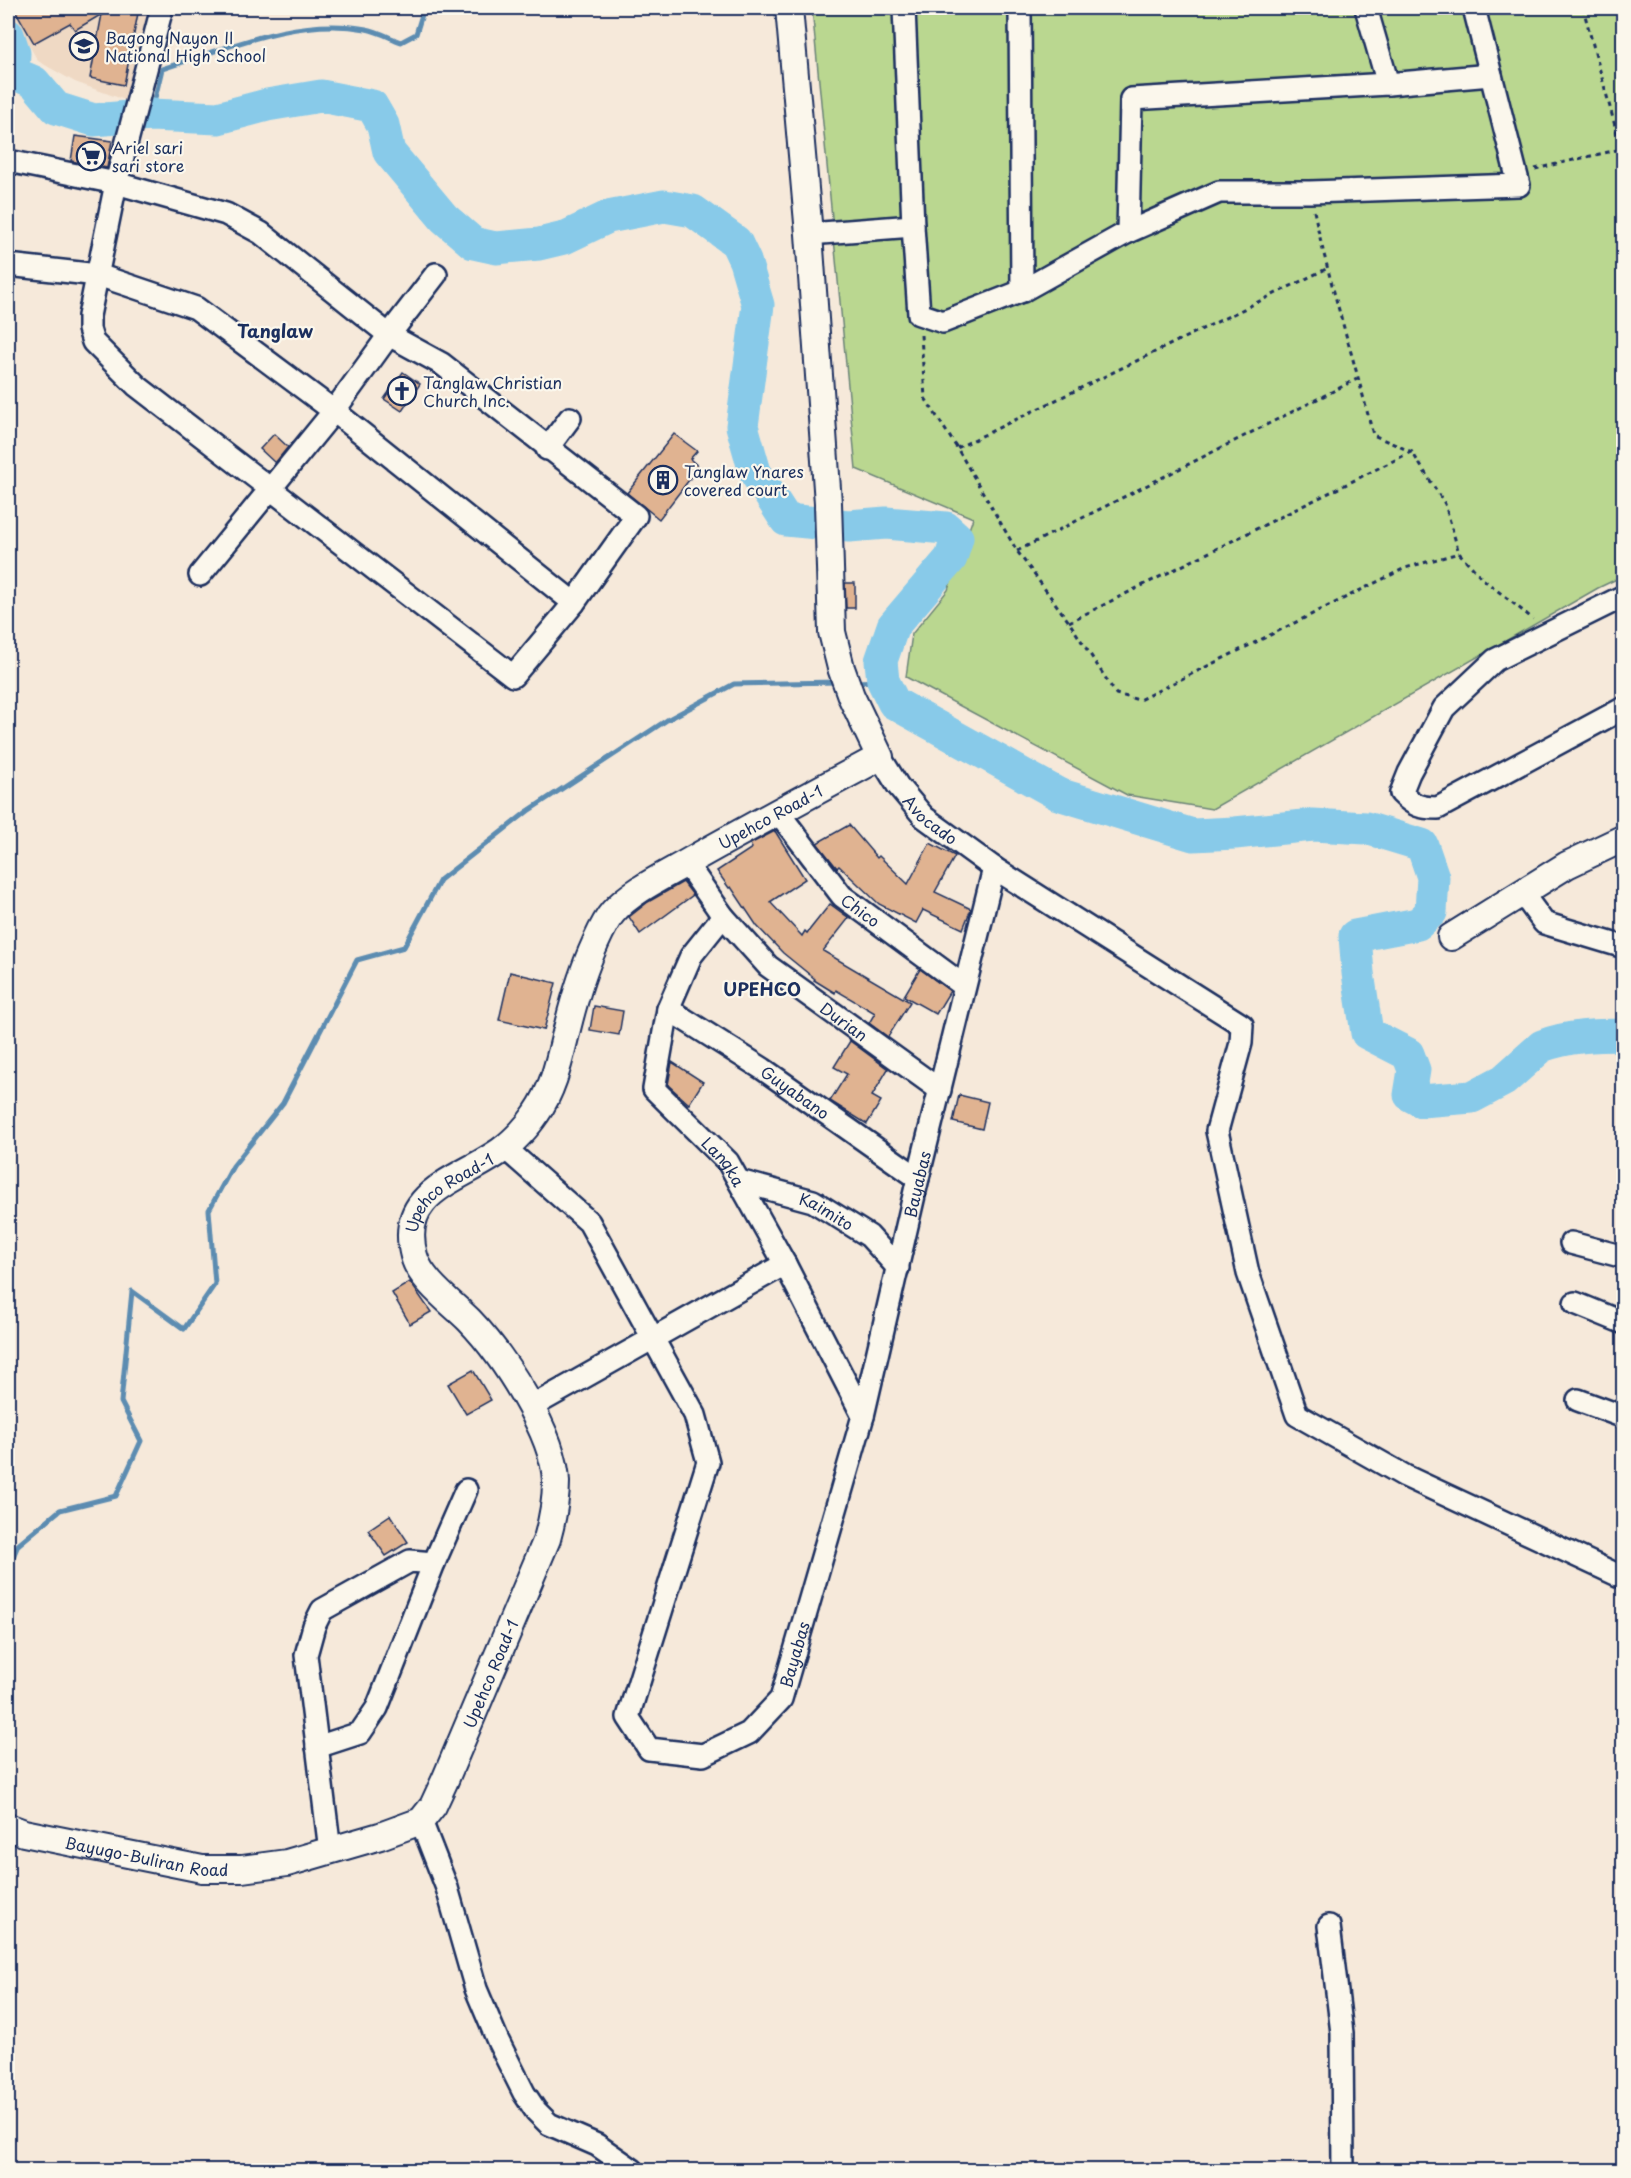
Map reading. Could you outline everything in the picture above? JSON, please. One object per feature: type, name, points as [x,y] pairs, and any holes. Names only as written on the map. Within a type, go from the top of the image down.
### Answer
[{"type":"street","points":[[8,161],[116,183],[226,214],[261,233],[389,335],[442,364],[636,516],[574,603],[513,676],[137,386],[93,342],[88,316],[116,183],[162,8]]},
{"type":"street","points":[[789,8],[809,234],[828,503],[832,632],[851,696],[880,757]]},
{"type":"street","points":[[904,8],[919,314],[943,322],[1022,291],[1128,232],[1219,192],[1310,192],[1519,185],[1474,8]]},
{"type":"street","points":[[1020,8],[1022,291]]},
{"type":"street","points":[[1366,8],[1388,84]]},
{"type":"street","points":[[1128,232],[1131,99],[1388,84],[1491,75]]},
{"type":"street","points":[[809,234],[913,226]]},
{"type":"street","points":[[8,265],[98,275],[196,308],[334,411],[574,603]]},
{"type":"street","points":[[200,575],[334,411],[436,274]]},
{"type":"street","points":[[547,448],[570,418]]},
{"type":"street","points":[[1623,596],[1495,660],[1444,708],[1409,773],[1401,793],[1412,804],[1425,808],[1438,808],[1623,708]]},
{"type":"street","name":"Upehco Road-1","points":[[421,1821],[433,1806],[446,1780],[547,1539],[552,1520],[556,1481],[547,1442],[531,1407],[474,1326],[419,1270],[412,1240],[415,1211],[429,1194],[505,1148],[536,1115],[561,1060],[584,969],[603,926],[613,912],[629,898],[686,863],[880,757]]},
{"type":"street","name":"Avocado","points":[[880,757],[898,786],[924,817],[994,868],[1242,1025],[1242,1043],[1217,1131],[1248,1273],[1297,1415],[1405,1476],[1623,1578]]},
{"type":"street","name":"Chico","points":[[778,812],[842,896],[964,986]]},
{"type":"street","points":[[1452,937],[1567,866],[1623,838]]},
{"type":"street","name":"Durian","points":[[686,863],[723,915],[768,966],[940,1090]]},
{"type":"street","name":"Bayabas","points":[[505,1148],[589,1222],[695,1415],[708,1462],[628,1717],[649,1749],[703,1755],[749,1733],[781,1699],[863,1416],[918,1178],[994,868]]},
{"type":"street","points":[[1522,893],[1544,923],[1623,948]]},
{"type":"street","name":"Langka","points":[[723,915],[691,956],[668,1009],[654,1089],[728,1162],[785,1264],[863,1416]]},
{"type":"street","name":"Guyabano","points":[[668,1009],[764,1069],[918,1178]]},
{"type":"street","name":"Kaimito","points":[[739,1181],[813,1201],[869,1236],[898,1269]]},
{"type":"street","points":[[1571,1243],[1623,1257]]},
{"type":"street","points":[[531,1407],[785,1264]]},
{"type":"street","points":[[1575,1303],[1623,1323]]},
{"type":"street","points":[[1578,1400],[1623,1417]]},
{"type":"street","points":[[317,1746],[360,1733],[377,1708],[434,1563],[466,1490]]},
{"type":"street","points":[[434,1563],[410,1561],[322,1610],[314,1626],[306,1655],[330,1851],[421,1821],[447,1887],[476,1989],[498,2041],[524,2093],[536,2111],[549,2124],[597,2145],[633,2170]]},
{"type":"street","name":"Bayugo-Buliran Road","points":[[8,1827],[24,1833],[202,1869],[242,1869],[287,1863],[330,1851]]},
{"type":"street","points":[[1329,1926],[1342,2032],[1343,2170]]},
{"type":"path","points":[[1583,8],[1623,159]]},
{"type":"path","points":[[1516,173],[1621,149]]},
{"type":"path","points":[[1310,192],[1326,268],[1359,378],[1372,435],[1412,452],[1445,504],[1459,553],[1484,580],[1550,633]]},
{"type":"path","points":[[957,448],[1326,268]]},
{"type":"path","points":[[919,314],[925,398],[1017,551],[1069,621],[1116,694],[1138,700],[1405,568],[1459,553]]},
{"type":"path","points":[[1017,551],[1359,378]]},
{"type":"path","points":[[1069,621],[1412,452]]},
{"type":"shaded area","name":"Bagong Nayon II National High School","points":[[8,8],[149,8],[125,100],[75,82],[38,61]]},
{"type":"green space","points":[[812,8],[1623,8],[1623,576],[1598,588],[1212,809],[1127,795],[906,677],[912,634],[948,590],[973,518],[856,469]]},
{"type":"building","points":[[14,8],[139,8],[124,85],[90,78],[102,14],[75,30],[70,23],[34,43]]},
{"type":"building","name":"Ariel sari sari store","points":[[75,136],[112,141],[107,168],[71,161]]},
{"type":"building","name":"Tanglaw Christian Church Inc.","points":[[403,372],[420,384],[402,411],[384,399]]},
{"type":"building","points":[[274,434],[288,447],[275,463],[260,449]]},
{"type":"building","name":"Tanglaw Ynares covered court","points":[[674,434],[697,451],[690,459],[699,467],[659,519],[627,493]]},
{"type":"building","points":[[845,583],[855,583],[855,608],[846,608]]},
{"type":"building","points":[[849,825],[877,858],[879,856],[908,884],[930,843],[955,856],[935,892],[971,909],[963,929],[923,910],[916,923],[879,904],[839,866],[837,868],[817,843]]},
{"type":"building","points":[[775,831],[805,879],[770,902],[802,936],[830,904],[849,918],[823,951],[910,1002],[888,1037],[869,1023],[875,1013],[814,980],[783,953],[757,926],[731,887],[729,888],[717,871],[752,848],[750,844]]},
{"type":"building","points":[[683,882],[693,895],[640,934],[629,917],[648,902]]},
{"type":"building","points":[[920,969],[950,991],[936,1014],[904,996]]},
{"type":"building","points":[[510,972],[556,983],[544,1030],[499,1020]]},
{"type":"building","points":[[594,1006],[623,1011],[619,1035],[590,1030]]},
{"type":"building","points":[[850,1041],[888,1069],[872,1096],[881,1101],[867,1124],[830,1101],[847,1074],[834,1067]]},
{"type":"building","points":[[672,1062],[703,1082],[689,1104],[668,1085]]},
{"type":"building","points":[[959,1095],[988,1102],[982,1129],[953,1122]]},
{"type":"building","points":[[410,1282],[431,1312],[410,1324],[392,1293]]},
{"type":"building","points":[[473,1370],[491,1400],[466,1414],[448,1384]]},
{"type":"building","points":[[390,1515],[408,1542],[386,1556],[368,1530]]},
{"type":"waterway","points":[[151,115],[162,69],[262,36],[314,27],[340,26],[366,29],[401,42],[416,34],[424,8]]},
{"type":"waterway","points":[[8,35],[14,53],[13,73],[34,82],[56,108],[94,120],[151,115],[218,118],[267,105],[321,96],[372,106],[383,125],[389,152],[444,218],[473,243],[496,248],[539,244],[564,238],[608,217],[664,206],[693,211],[736,242],[745,261],[758,305],[742,426],[755,472],[786,520],[849,526],[886,523],[946,528],[957,538],[951,558],[893,626],[881,661],[883,681],[894,703],[1058,794],[1193,835],[1313,825],[1366,828],[1422,845],[1433,877],[1431,912],[1418,924],[1355,936],[1367,1033],[1408,1054],[1414,1070],[1410,1095],[1421,1101],[1472,1097],[1504,1080],[1542,1046],[1582,1037],[1624,1035]]},
{"type":"waterway","points":[[854,682],[883,681]]},
{"type":"waterway","points":[[8,1569],[18,1545],[60,1510],[116,1496],[141,1441],[121,1402],[132,1291],[184,1329],[215,1284],[209,1210],[233,1166],[283,1103],[357,960],[404,947],[440,880],[528,811],[667,720],[734,684],[839,682]]},
{"type":"place","name":"Bagong Nayon II National High School","points":[[84,46]]},
{"type":"place","name":"Ariel sari sari store","points":[[91,156]]},
{"type":"place","name":"Tanglaw Christian Church Inc.","points":[[402,391]]},
{"type":"place","name":"Tanglaw Ynares covered court","points":[[663,480]]},
{"type":"district","name":"Tanglaw","points":[[275,330]]},
{"type":"district","name":"UPEHCO","points":[[762,988]]}]
